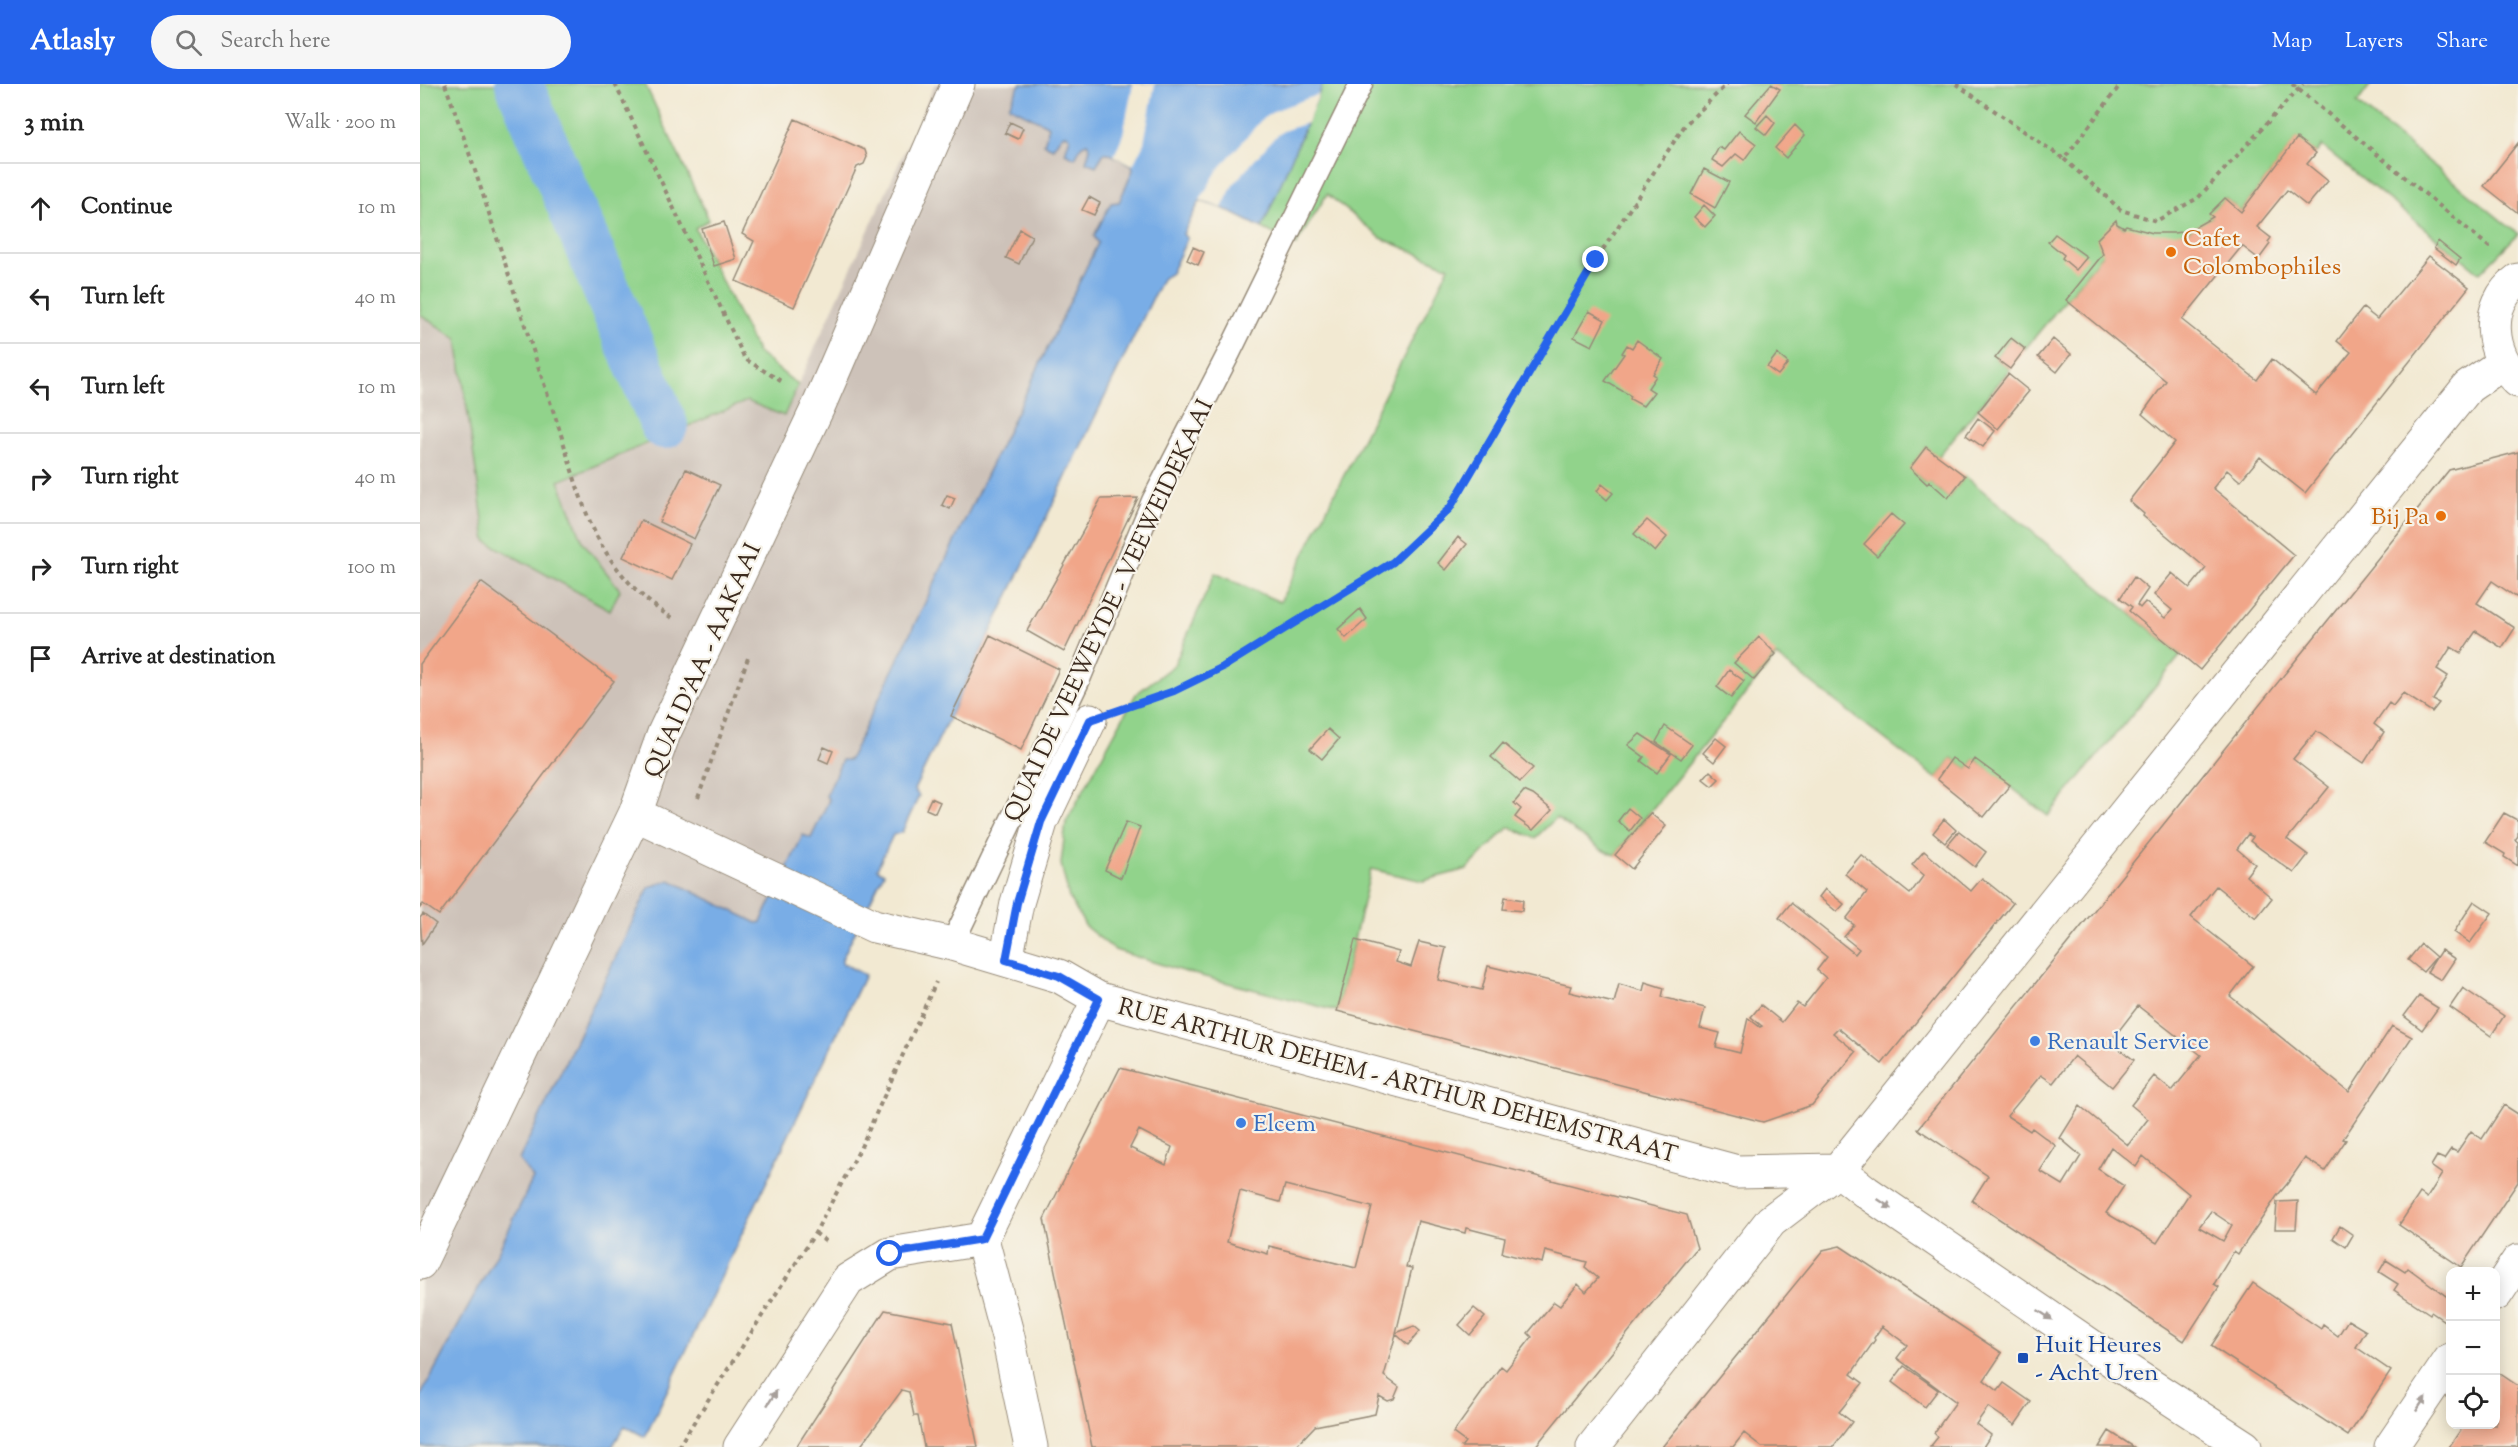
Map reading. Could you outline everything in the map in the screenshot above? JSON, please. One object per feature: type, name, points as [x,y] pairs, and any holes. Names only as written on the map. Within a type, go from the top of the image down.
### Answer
[{"type":"street","name":"QUAI D'AA - AAKAAI","points":[[420,1263],[635,813],[664,733],[819,405],[958,84]]},
{"type":"street","points":[[1593,1447],[1771,1221],[1838,1170],[2468,387],[2510,372],[2494,343],[2494,321],[2501,300],[2518,280]]},
{"type":"street","name":"QUAI DE VEEWEYDE - VEEWEIDEKAAI","points":[[1006,960],[1017,903],[1041,822],[1090,720]]},
{"type":"street","name":"RUE ARTHUR DEHEM - ARTHUR DEHEMSTRAAT","points":[[635,813],[874,926],[952,944],[1059,976],[1099,999],[1737,1172],[1838,1170]]},
{"type":"street","points":[[1031,1447],[1008,1337],[982,1239],[1099,999]]},
{"type":"street","points":[[1838,1170],[1866,1192],[2229,1443]]},
{"type":"street","points":[[740,1447],[848,1280],[890,1254],[982,1239]]},
{"type":"street","points":[[2500,1288],[2518,1261]]},
{"type":"street","points":[[2391,1447],[2446,1367]]},
{"type":"lane","name":"QUAI DE VEEWEYDE - VEEWEIDEKAAI","points":[[952,944],[1079,679],[1153,501],[1235,342],[1361,84]]},
{"type":"path","points":[[445,84],[534,357],[590,518],[603,548],[647,601],[709,638]]},
{"type":"path","points":[[615,84],[745,359],[819,405]]},
{"type":"path","points":[[1090,720],[1174,691],[1223,667],[1393,562],[1450,508],[1609,241],[1685,125],[1727,84]]},
{"type":"path","points":[[1956,84],[2064,159],[2121,210],[2156,221],[2198,198],[2303,84]]},
{"type":"path","points":[[2064,159],[2121,84]]},
{"type":"path","points":[[2292,84],[2498,254]]},
{"type":"path","points":[[678,1447],[815,1233],[860,1149],[952,944]]},
{"type":"shaded area","points":[[935,84],[1020,84],[1010,106],[1048,125],[1049,129],[1060,139],[1064,134],[1068,135],[1065,153],[1075,158],[1082,145],[1088,143],[1090,148],[1086,162],[1108,153],[1133,165],[1133,169],[1118,202],[1111,203],[1094,236],[1098,243],[811,838],[803,835],[761,922],[757,923],[729,910],[519,1159],[533,1178],[500,1248],[420,1397],[420,314],[457,339],[486,541],[620,590],[583,542],[559,481],[747,401],[784,416]]},
{"type":"green space","points":[[420,84],[645,84],[709,220],[695,228],[758,353],[798,385],[784,416],[747,401],[559,481],[583,542],[620,590],[610,610],[486,541],[457,339],[420,314]]},
{"type":"green space","points":[[1323,84],[2371,84],[2357,103],[2518,234],[2480,273],[2322,146],[2316,153],[2297,139],[2241,212],[2225,198],[2210,214],[2213,217],[2194,228],[2179,233],[2152,234],[2117,224],[2098,239],[2103,254],[2025,349],[2011,338],[1995,358],[2010,369],[1938,457],[1926,447],[1911,468],[1926,484],[1929,481],[1948,498],[1965,476],[2181,655],[2048,816],[1975,759],[1968,769],[1952,758],[1937,779],[1776,656],[1615,855],[1602,850],[1556,818],[1535,838],[1509,827],[1467,869],[1423,881],[1371,869],[1337,1011],[1182,971],[1115,950],[1086,927],[1069,898],[1061,864],[1066,822],[1136,694],[1174,665],[1215,573],[1280,602],[1449,267],[1381,238],[1327,194],[1296,245],[1262,228]]},
{"type":"water","points":[[1020,84],[1323,84],[1262,228],[1222,208],[1200,201],[1183,234],[1187,239],[1171,273],[1162,279],[914,790],[919,796],[902,832],[893,835],[877,869],[884,873],[842,959],[842,963],[865,975],[645,1437],[625,1426],[612,1447],[420,1447],[420,1397],[500,1248],[533,1178],[519,1160],[649,887],[670,880],[757,923],[761,922],[803,835],[811,838],[829,800],[826,796],[842,760],[849,760],[858,742],[1098,243],[1094,236],[1111,203],[1119,202],[1133,170],[1132,165],[1108,153],[1104,153],[1096,166],[1086,162],[1090,148],[1087,143],[1082,145],[1075,158],[1065,153],[1070,137],[1066,134],[1061,136],[1053,148],[1044,144],[1049,126],[1009,106]]},
{"type":"pier","points":[[1133,84],[1155,84],[1144,143],[1133,165],[1114,156],[1123,134]]},
{"type":"pier","points":[[1319,94],[1307,123],[1283,131],[1272,140],[1233,185],[1222,208],[1200,200],[1217,171],[1262,119],[1276,110]]},
{"type":"building","points":[[1771,84],[1780,89],[1756,122],[1745,114]]},
{"type":"building","points":[[1767,115],[1775,123],[1766,135],[1756,127]]},
{"type":"building","points":[[795,119],[865,150],[867,157],[864,164],[857,167],[794,307],[736,281],[754,241],[742,234]]},
{"type":"building","points":[[1010,122],[1023,128],[1018,139],[1005,133]]},
{"type":"building","points":[[1795,125],[1805,135],[1786,158],[1775,148]]},
{"type":"building","points":[[1739,131],[1756,144],[1744,160],[1736,154],[1723,167],[1712,160],[1719,147],[1724,150]]},
{"type":"building","points":[[2297,138],[2316,153],[2307,164],[2328,181],[2307,206],[2287,190],[2257,227],[2271,238],[2268,242],[2270,244],[2259,259],[2242,246],[2182,320],[2257,380],[2272,359],[2316,395],[2351,352],[2337,341],[2363,308],[2377,319],[2429,256],[2469,287],[2305,493],[2260,457],[2240,481],[2227,470],[2213,488],[2294,555],[2200,670],[2129,611],[2132,607],[2120,598],[2134,577],[2148,589],[2137,605],[2140,608],[2145,602],[2165,618],[2172,610],[2154,595],[2172,573],[2190,588],[2206,568],[2143,516],[2144,514],[2129,501],[2175,442],[2142,414],[2166,381],[2066,300],[2103,254],[2097,239],[2116,220],[2117,224],[2124,228],[2126,226],[2153,233],[2174,233],[2188,231],[2213,217],[2209,214],[2225,198],[2241,212]]},
{"type":"building","points":[[2518,143],[2518,213],[2484,186]]},
{"type":"building","points":[[1704,169],[1729,182],[1715,208],[1691,194]]},
{"type":"building","points":[[1089,197],[1100,203],[1094,215],[1082,210]]},
{"type":"building","points":[[1704,205],[1715,216],[1705,227],[1694,217]]},
{"type":"building","points":[[724,222],[736,259],[714,266],[702,229]]},
{"type":"building","points":[[1020,229],[1032,236],[1019,264],[1006,258]]},
{"type":"building","points":[[2055,234],[2087,257],[2076,270],[2062,258],[2064,255],[2048,242]]},
{"type":"building","points":[[2438,241],[2460,259],[2456,265],[2434,248]]},
{"type":"building","points":[[1193,247],[1204,252],[1198,265],[1187,260]]},
{"type":"building","points":[[1589,311],[1605,320],[1592,346],[1574,337]]},
{"type":"building","points":[[2011,338],[2025,349],[2010,369],[1995,358]]},
{"type":"building","points":[[2053,339],[2071,354],[2057,372],[2038,357]]},
{"type":"building","points":[[1637,340],[1663,359],[1653,374],[1656,376],[1648,388],[1654,392],[1643,406],[1605,381],[1624,354],[1622,353],[1627,345],[1632,348]]},
{"type":"building","points":[[1777,354],[1788,363],[1778,375],[1767,367]]},
{"type":"building","points":[[2008,374],[2029,391],[1998,429],[1978,412]]},
{"type":"building","points":[[1978,418],[1995,431],[1983,447],[1966,435]]},
{"type":"building","points":[[1926,447],[1965,476],[1948,498],[1929,481],[1927,484],[1910,468]]},
{"type":"building","points":[[2518,452],[2518,594],[2516,597],[2492,581],[2477,603],[2515,628],[2502,648],[2476,631],[2461,653],[2451,647],[2437,669],[2448,676],[2433,700],[2439,703],[2432,712],[2403,693],[2393,706],[2389,703],[2374,724],[2384,732],[2364,763],[2316,731],[2293,759],[2329,787],[2287,839],[2308,855],[2294,873],[2250,841],[2253,837],[2248,834],[2237,849],[2255,864],[2246,876],[2272,898],[2256,918],[2216,886],[2191,917],[2253,966],[2230,996],[2349,1092],[2392,1026],[2412,1037],[2343,1139],[2346,1140],[2325,1171],[2305,1158],[2238,1254],[2234,1251],[2214,1284],[2219,1287],[2184,1341],[1972,1201],[1988,1176],[1918,1129],[2449,470]],"holes":[[[2138,1006],[2201,1055],[2172,1091],[2154,1076],[2131,1105],[2148,1119],[2128,1145],[2080,1106],[2060,1138],[2081,1156],[2063,1185],[2040,1171],[2056,1146],[2032,1128],[2030,1131],[2007,1116],[2041,1075],[2053,1083],[2074,1056],[2112,1087],[2134,1060],[2110,1042]],[[2111,1147],[2136,1167],[2143,1156],[2189,1194],[2157,1243],[2106,1213],[2124,1186],[2098,1169]],[[2211,1211],[2232,1225],[2223,1241],[2199,1227]]]},
{"type":"building","points":[[686,469],[720,485],[694,539],[659,522]]},
{"type":"building","points":[[1602,484],[1613,493],[1607,500],[1597,491]]},
{"type":"building","points":[[947,495],[955,498],[950,509],[942,505]]},
{"type":"building","points":[[1138,498],[1064,652],[1027,631],[1101,499]]},
{"type":"building","points":[[1891,514],[1904,525],[1877,556],[1864,544]]},
{"type":"building","points":[[641,520],[690,544],[672,580],[623,557]]},
{"type":"building","points":[[1647,520],[1667,537],[1655,552],[1634,534]]},
{"type":"building","points":[[1458,537],[1467,544],[1446,570],[1438,563]]},
{"type":"building","points":[[481,582],[614,681],[439,915],[423,904],[420,908],[420,664]]},
{"type":"building","points":[[1360,609],[1367,619],[1346,638],[1338,629]]},
{"type":"building","points":[[990,635],[1059,669],[1021,750],[951,716]]},
{"type":"building","points":[[1759,637],[1776,654],[1754,680],[1734,663]]},
{"type":"building","points":[[1729,670],[1744,681],[1731,698],[1717,687]]},
{"type":"building","points":[[1665,726],[1692,745],[1681,759],[1656,742]]},
{"type":"building","points":[[1328,729],[1339,739],[1322,759],[1310,749]]},
{"type":"building","points":[[1640,734],[1671,754],[1657,773],[1641,761],[1644,757],[1628,745]]},
{"type":"building","points":[[1716,738],[1726,746],[1714,762],[1703,753]]},
{"type":"building","points":[[1503,743],[1533,768],[1520,782],[1491,757]]},
{"type":"building","points":[[824,747],[833,751],[828,763],[819,759]]},
{"type":"building","points":[[1952,758],[1968,769],[1975,759],[2010,785],[1984,817],[1937,779]]},
{"type":"building","points":[[1710,771],[1719,779],[1712,786],[1703,779]]},
{"type":"building","points":[[1524,791],[1552,810],[1533,830],[1515,817],[1521,809],[1514,803]]},
{"type":"building","points":[[931,798],[940,802],[935,813],[926,809]]},
{"type":"building","points":[[1628,808],[1640,818],[1630,831],[1618,821]]},
{"type":"building","points":[[1650,813],[1666,826],[1632,869],[1615,855]]},
{"type":"building","points":[[2504,813],[2517,820],[2518,818],[2518,836],[2515,840],[2518,842],[2518,866],[2504,857],[2505,854],[2485,842]]},
{"type":"building","points":[[1944,819],[1956,830],[1945,843],[1933,833]]},
{"type":"building","points":[[1126,822],[1140,827],[1121,878],[1105,870]]},
{"type":"building","points":[[1959,831],[1986,852],[1975,867],[1947,845]]},
{"type":"building","points":[[1924,851],[1971,891],[1982,878],[2013,903],[1882,1064],[1838,1028],[1833,1033],[1856,1052],[1812,1105],[1763,1122],[1337,1011],[1355,940],[1399,952],[1396,962],[1411,967],[1419,942],[1446,948],[1438,980],[1482,990],[1488,966],[1571,986],[1569,992],[1614,1003],[1619,984],[1643,991],[1645,982],[1664,988],[1662,997],[1705,1008],[1700,1028],[1720,1033],[1716,1047],[1740,1053],[1748,1018],[1760,1027],[1762,1026],[1751,1017],[1761,1005],[1782,1022],[1797,1003],[1803,1007],[1826,978],[1817,970],[1827,957],[1779,918],[1791,903],[1855,954],[1859,949],[1844,937],[1854,925],[1846,919],[1867,892],[1845,874],[1861,855],[1910,894],[1924,875],[1912,865]]},
{"type":"building","points":[[1825,889],[1844,904],[1837,912],[1819,897]]},
{"type":"building","points":[[1505,897],[1523,900],[1522,911],[1503,909]]},
{"type":"building","points":[[2474,901],[2492,913],[2470,943],[2454,932]]},
{"type":"building","points":[[423,914],[436,924],[422,944],[420,918]]},
{"type":"building","points":[[2421,944],[2436,957],[2423,972],[2408,960]]},
{"type":"building","points":[[2441,950],[2455,959],[2441,980],[2427,972]]},
{"type":"building","points":[[2463,988],[2504,1016],[2491,1036],[2450,1007]]},
{"type":"building","points":[[2419,996],[2438,1008],[2422,1030],[2404,1016]]},
{"type":"building","points":[[1120,1068],[1687,1215],[1697,1248],[1535,1447],[1461,1447],[1465,1442],[1453,1433],[1501,1366],[1506,1370],[1532,1337],[1528,1333],[1554,1302],[1560,1306],[1578,1284],[1586,1292],[1598,1278],[1585,1267],[1587,1262],[1545,1251],[1542,1263],[1502,1253],[1505,1238],[1466,1228],[1465,1233],[1418,1221],[1406,1267],[1412,1268],[1396,1333],[1414,1326],[1420,1331],[1408,1345],[1396,1334],[1384,1376],[1399,1387],[1394,1399],[1388,1401],[1379,1396],[1375,1414],[1315,1426],[1295,1447],[1092,1447],[1044,1219]],"holes":[[[1139,1130],[1172,1147],[1166,1165],[1130,1148]],[[1285,1185],[1372,1207],[1356,1268],[1269,1246],[1268,1254],[1227,1242],[1240,1191],[1280,1202]]]},
{"type":"building","points":[[2504,1105],[2518,1114],[2518,1182],[2461,1267],[2399,1225],[2420,1193],[2427,1198],[2442,1174],[2431,1166],[2437,1156],[2444,1159],[2451,1149],[2457,1152],[2471,1131],[2482,1139]]},
{"type":"building","points":[[2298,1201],[2296,1229],[2275,1229],[2277,1202]]},
{"type":"building","points":[[2340,1226],[2353,1235],[2346,1247],[2333,1238]]},
{"type":"building","points":[[1840,1246],[2002,1353],[1984,1380],[1998,1391],[2004,1383],[2031,1402],[2015,1425],[1988,1407],[1976,1424],[1991,1435],[1983,1447],[1930,1447],[1938,1437],[1934,1433],[1956,1402],[1897,1358],[1907,1345],[1882,1326],[1851,1374],[1863,1383],[1839,1412],[1852,1422],[1833,1447],[1762,1447],[1744,1433],[1733,1447],[1662,1447],[1823,1250]]},
{"type":"building","points":[[2386,1260],[2405,1272],[2408,1268],[2446,1296],[2446,1322],[2394,1290],[2398,1284],[2379,1272]]},
{"type":"building","points":[[2253,1283],[2321,1329],[2323,1325],[2338,1336],[2348,1320],[2366,1331],[2356,1347],[2391,1371],[2348,1436],[2211,1346]]},
{"type":"building","points":[[1474,1308],[1485,1317],[1470,1335],[1459,1325]]},
{"type":"building","points":[[885,1310],[952,1323],[978,1447],[924,1447],[918,1416],[914,1416],[909,1392],[902,1390],[860,1447],[796,1447]]},
{"type":"building","points":[[1904,1366],[1938,1390],[1925,1407],[1892,1382]]},
{"type":"building","points":[[2500,1374],[2518,1386],[2518,1447],[2449,1447],[2461,1429],[2500,1429]]},
{"type":"building","points":[[2109,1431],[2134,1447],[2099,1447]]},
{"type":"waterway","points":[[519,84],[664,425]]},
{"type":"place","name":"Cafet Colombophiles","points":[[2171,252]]},
{"type":"place","name":"Bij Pa","points":[[2441,516]]},
{"type":"place","name":"Renault Service","points":[[2035,1041]]},
{"type":"place","name":"Elcem","points":[[1241,1123]]},
{"type":"place","name":"Huit Heures - Acht Uren","points":[[2023,1358]]},
{"type":"route","points":[[890,1254],[982,1239],[1099,999],[1059,976],[1006,960],[1017,903],[1041,822],[1090,720],[1174,691],[1223,667],[1393,562],[1450,508],[1596,260]]}]
